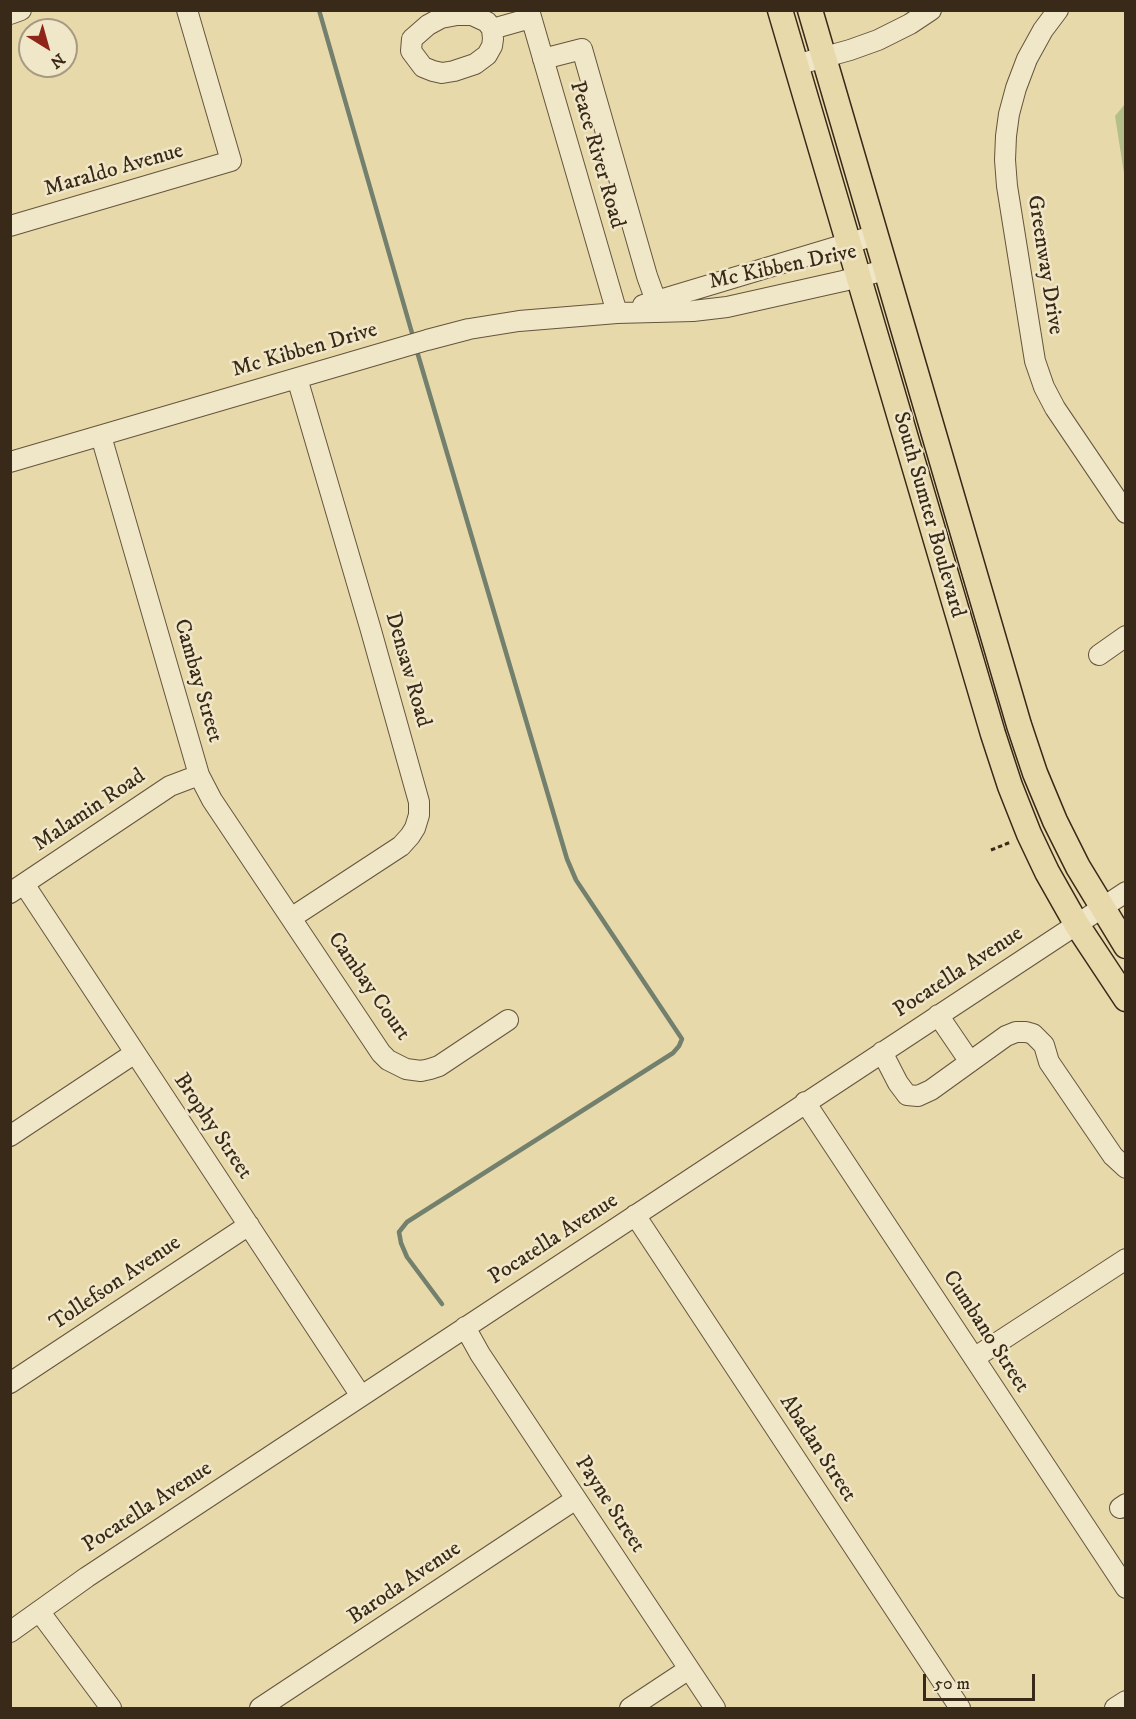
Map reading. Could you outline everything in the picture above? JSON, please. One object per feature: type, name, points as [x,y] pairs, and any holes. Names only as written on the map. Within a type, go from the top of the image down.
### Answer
[{"type":"main road","name":"South Sumter Boulevard","points":[[780,10],[1003,765],[1038,853],[1077,925],[1125,999]]},
{"type":"main road","name":"South Sumter Boulevard","points":[[810,10],[1035,773],[1073,858],[1125,946]]},
{"type":"street","points":[[10,14],[21,10]]},
{"type":"street","name":"Maraldo Avenue","points":[[10,226],[231,161],[188,10]]},
{"type":"street","points":[[796,65],[878,40],[910,24],[931,10]]},
{"type":"street","name":"Greenway Drive","points":[[1058,10],[1027,58],[1016,88],[1006,135],[1007,186],[1035,361],[1044,387],[1055,408],[1125,513]]},
{"type":"street","points":[[492,29],[530,14]]},
{"type":"street","name":"Peace River Road","points":[[530,14],[617,313]]},
{"type":"street","points":[[543,59],[582,49],[656,301]]},
{"type":"street","name":"Mc Kibben Drive","points":[[617,313],[876,236]]},
{"type":"street","name":"Mc Kibben Drive","points":[[10,462],[469,329],[519,321],[727,307],[885,270]]},
{"type":"street","name":"Densaw Road","points":[[291,918],[401,846],[416,828],[419,815],[419,802],[395,715],[297,378]]},
{"type":"street","name":"Cambay Street","points":[[101,436],[199,775],[212,800],[291,918]]},
{"type":"street","points":[[1099,655],[1125,636]]},
{"type":"street","name":"Malamin Road","points":[[17,889],[170,786],[199,775]]},
{"type":"street","name":"Brophy Street","points":[[17,889],[135,1053],[361,1396]]},
{"type":"street","name":"Pocatella Avenue","points":[[10,1632],[361,1396],[1125,892]]},
{"type":"street","name":"Cambay Court","points":[[291,918],[381,1053],[388,1060],[406,1069],[421,1071],[439,1066],[508,1020]]},
{"type":"street","points":[[938,1015],[970,1062]]},
{"type":"street","points":[[882,1052],[907,1095],[918,1096],[932,1090],[1006,1036],[1016,1032],[1033,1034],[1044,1045],[1050,1062],[1113,1156],[1125,1168]]},
{"type":"street","points":[[10,1136],[135,1053]]},
{"type":"street","name":"Cumbano Street","points":[[805,1102],[1125,1588]]},
{"type":"street","name":"Abadan Street","points":[[635,1215],[960,1708]]},
{"type":"street","name":"Tollefson Avenue","points":[[10,1383],[249,1225]]},
{"type":"street","points":[[974,1358],[1123,1265]]},
{"type":"street","name":"Payne Street","points":[[465,1327],[480,1354],[715,1708]]},
{"type":"street","name":"Baroda Avenue","points":[[260,1708],[576,1499]]},
{"type":"street","points":[[39,1611],[111,1708]]},
{"type":"street","points":[[630,1708],[688,1669]]},
{"type":"street","points":[[1115,1708],[1125,1701]]},
{"type":"green space","points":[[1125,104],[1125,180],[1115,116]]},
{"type":"waterway","points":[[319,10],[414,340]]},
{"type":"waterway","points":[[416,348],[567,859],[576,880],[682,1039],[673,1053],[407,1222],[399,1232],[401,1243],[407,1257],[442,1304]]}]
